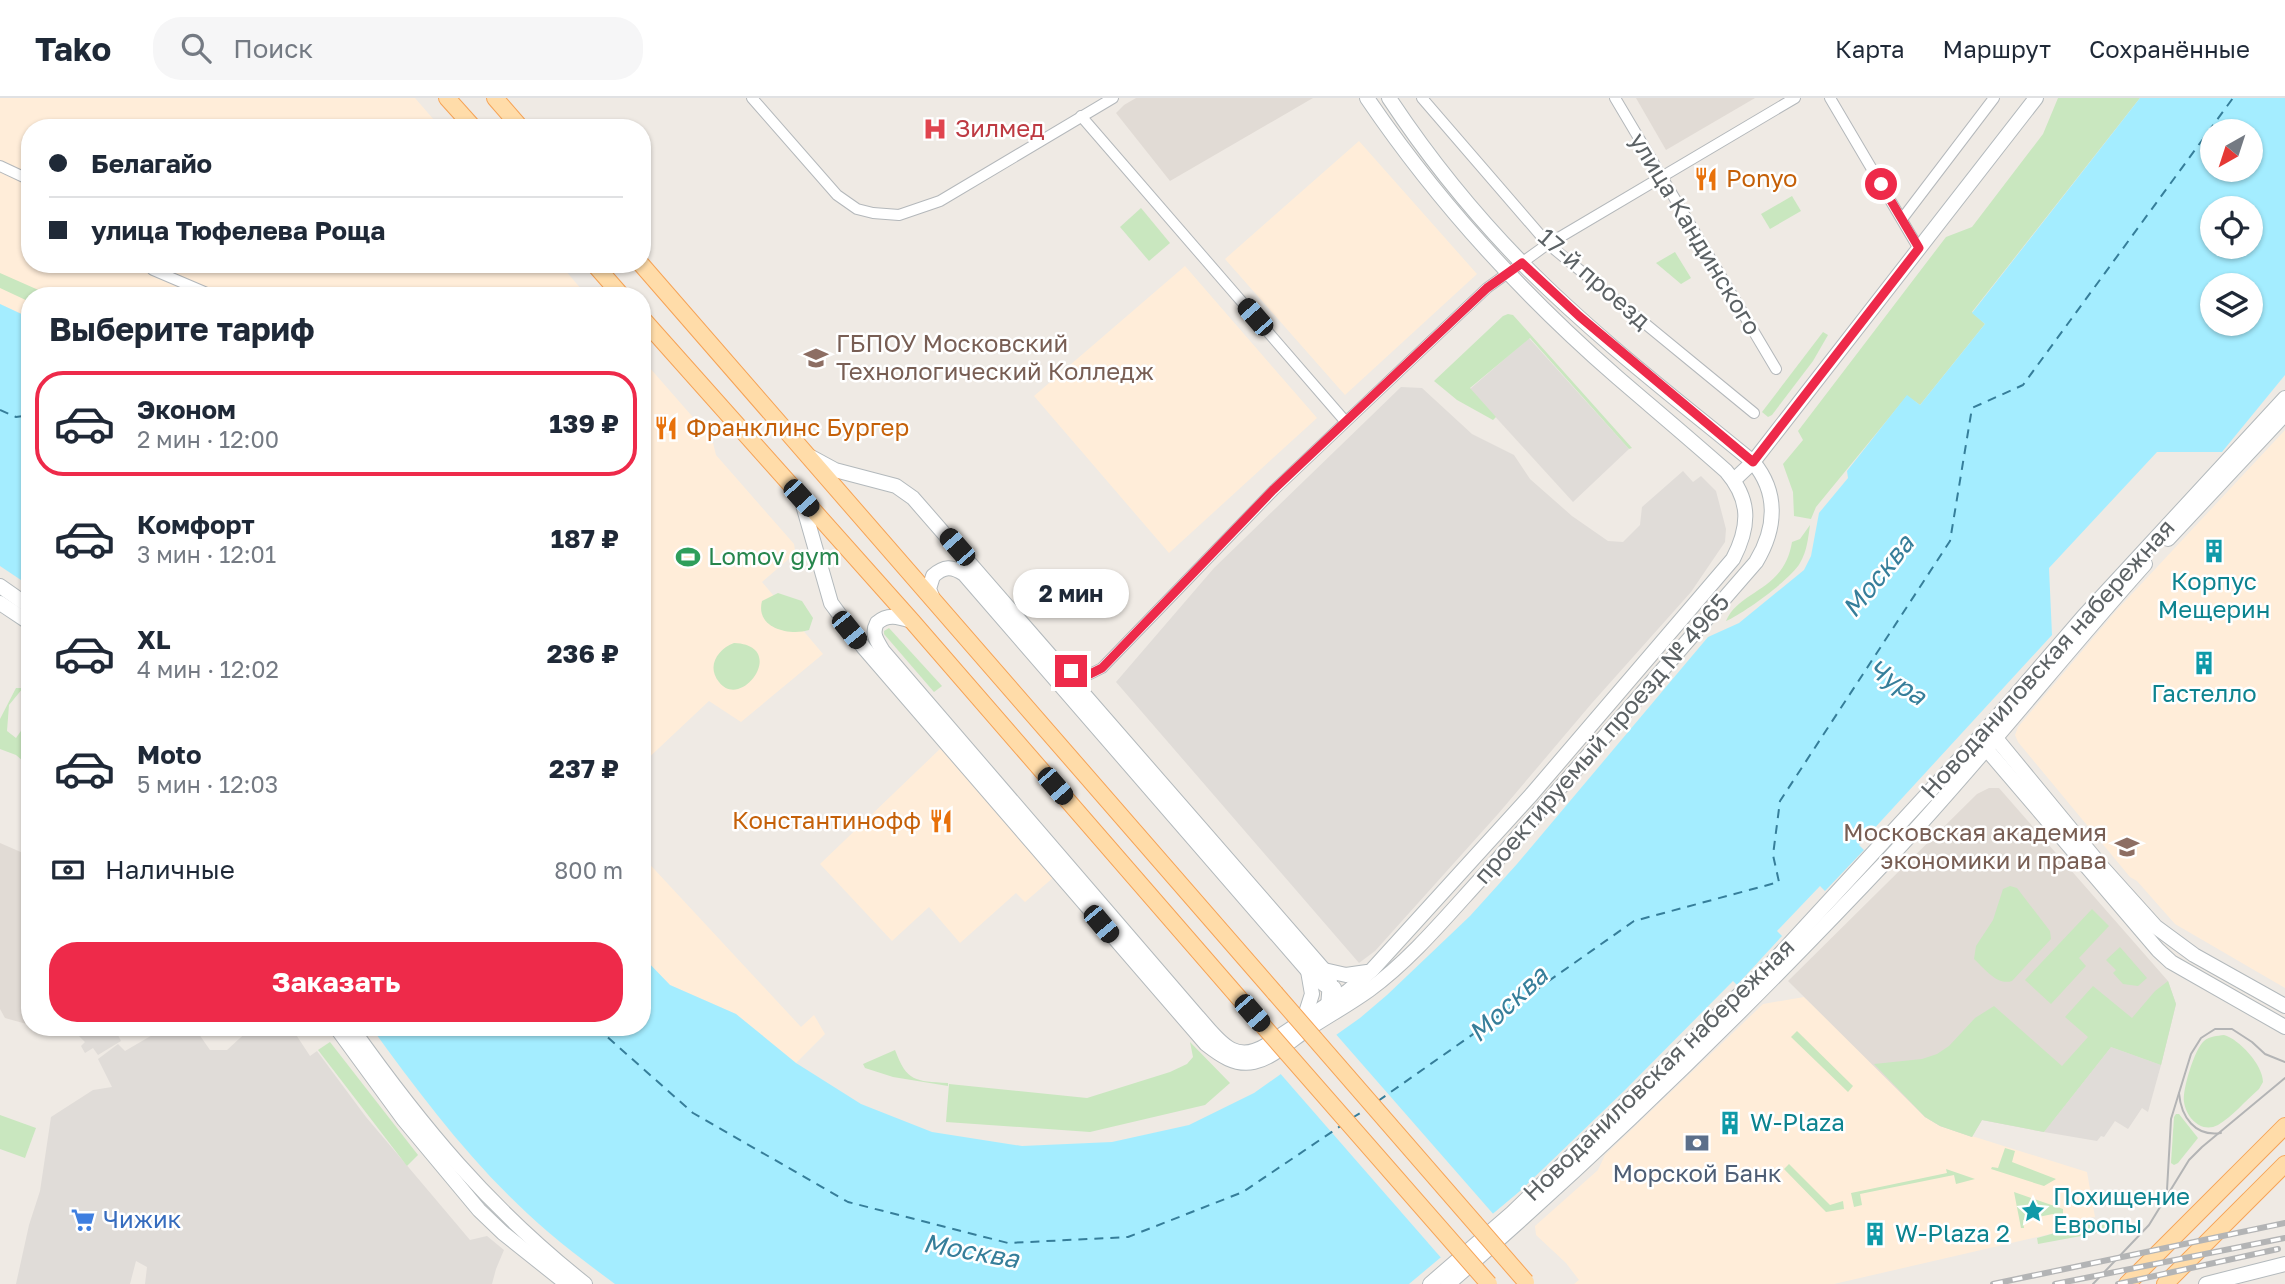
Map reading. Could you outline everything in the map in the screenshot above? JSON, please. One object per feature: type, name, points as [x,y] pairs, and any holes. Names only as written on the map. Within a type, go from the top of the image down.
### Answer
[{"type":"main road","points":[[447,98],[466,119]]},
{"type":"main road","points":[[495,98],[514,119]]},
{"type":"main road","points":[[1367,98],[1426,178],[1508,272],[1615,376],[1685,434],[1734,480],[1753,462],[2036,98]]},
{"type":"main road","points":[[1389,98],[1449,180],[1522,263],[1579,316],[1753,462]]},
{"type":"main road","points":[[602,273],[614,287]]},
{"type":"main road","points":[[649,273],[1528,1284]]},
{"type":"main road","points":[[651,328],[912,621],[1489,1284]]},
{"type":"main road","name":"Новоданиловская набережная","points":[[1987,739],[2083,617],[2285,398]]},
{"type":"main road","name":"Новоданиловская набережная","points":[[1516,1218],[1769,966],[1987,739],[2285,414]]},
{"type":"main road","points":[[811,457],[835,470],[896,486],[913,498],[1324,970],[1330,987],[1329,1002],[1322,1020]]},
{"type":"main road","name":"проектируемый проезд № 4965","points":[[801,498],[835,610],[873,659],[1191,1030],[1227,1059],[1253,1062],[1272,1053],[1369,990],[1443,920],[1756,562],[1769,536],[1772,505],[1764,478],[1753,462]]},
{"type":"main road","name":"проектируемый проезд № 4965","points":[[912,621],[897,616],[877,623],[875,638],[883,651],[1224,1045],[1242,1053],[1251,1053],[1348,991],[1372,970],[1532,794],[1733,558],[1746,526],[1744,500],[1734,480]]},
{"type":"main road","points":[[934,603],[929,589],[933,576],[947,567],[955,568],[964,574],[1308,971],[1330,987],[1348,991],[1369,990]]},
{"type":"main road","points":[[0,586],[21,601]]},
{"type":"main road","points":[[0,603],[21,617]]},
{"type":"main road","points":[[1987,739],[2156,926],[2194,955],[2285,1006]]},
{"type":"main road","points":[[1987,739],[2158,950],[2171,962],[2285,1027]]},
{"type":"main road","points":[[1324,970],[1346,975],[1372,970]]},
{"type":"main road","points":[[1304,1019],[1312,994],[1308,971]]},
{"type":"main road","points":[[343,1036],[404,1120],[479,1210],[503,1233],[567,1284]]},
{"type":"main road","points":[[357,1036],[403,1101],[464,1172],[508,1218],[585,1284]]},
{"type":"main road","points":[[2127,1284],[2285,1126]]},
{"type":"main road","points":[[2165,1284],[2285,1164]]},
{"type":"main road","points":[[1430,1284],[1516,1218]]},
{"type":"main road","points":[[1448,1284],[1516,1218]]},
{"type":"main road","points":[[2206,1284],[2285,1264]]},
{"type":"street","points":[[752,98],[837,195],[857,209],[888,215],[910,212],[940,201],[1113,98]]},
{"type":"street","name":"17-й проезд","points":[[1422,98],[1548,244],[1754,412]]},
{"type":"street","name":"улица Кандинского","points":[[1615,98],[1776,369]]},
{"type":"street","points":[[1062,668],[1088,675],[1102,668],[1239,524],[1487,288],[1548,244],[1795,98]]},
{"type":"street","points":[[1830,98],[1919,248]]},
{"type":"street","points":[[1902,219],[1994,98]]},
{"type":"street","points":[[1081,116],[1345,421]]},
{"type":"street","points":[[0,166],[21,176]]},
{"type":"street","points":[[160,273],[193,287]]},
{"type":"shaded area","points":[[0,98],[415,98],[433,119],[21,119],[21,273],[568,273],[579,287],[21,287],[21,314],[0,304]]},
{"type":"shaded area","points":[[1136,98],[1313,98],[1170,181],[1116,113]]},
{"type":"shaded area","points":[[1636,98],[1755,98],[1666,150]]},
{"type":"shaded area","points":[[1359,141],[1477,274],[1345,395],[1225,259]]},
{"type":"shaded area","points":[[1185,266],[1317,418],[1169,553],[1034,396]]},
{"type":"shaded area","points":[[1529,338],[1629,449],[1573,502],[1470,389]]},
{"type":"shaded area","points":[[651,369],[712,439],[716,455],[794,544],[792,556],[762,582],[823,654],[741,722],[709,701],[651,756]]},
{"type":"shaded area","points":[[1401,387],[1422,388],[1472,434],[1514,455],[1530,479],[1572,516],[1608,541],[1623,542],[1640,525],[1642,507],[1683,471],[1693,482],[1701,476],[1716,491],[1726,529],[1725,542],[1691,592],[1498,814],[1375,951],[1359,963],[1116,682],[1214,568]]},
{"type":"shaded area","points":[[2285,430],[2285,988],[2175,924],[2137,881],[2130,877],[2015,735],[2018,727],[2115,612]]},
{"type":"shaded area","points":[[942,747],[1054,877],[1025,902],[1016,893],[960,943],[929,907],[892,941],[820,864]]},
{"type":"shaded area","points":[[1989,788],[1999,788],[2168,981],[2176,1004],[2161,1065],[2111,1047],[2044,1132],[1982,1120],[1972,1137],[1940,1126],[1925,1117],[1788,981],[1977,794]]},
{"type":"shaded area","points":[[0,843],[21,852],[21,1022],[5,1018],[0,1009]]},
{"type":"shaded area","points":[[651,866],[801,1027],[814,1015],[825,1034],[796,1063],[736,1014],[670,985],[651,965]]},
{"type":"shaded area","points":[[1804,997],[1925,1117],[1940,1126],[2087,1172],[2095,1217],[2086,1218],[2072,1229],[1834,1284],[1574,1284],[1579,1280],[1566,1263],[1536,1235],[1535,1226],[1598,1170],[1605,1155],[1763,1004]]},
{"type":"shaded area","points":[[79,1036],[118,1036],[121,1041],[98,1055],[93,1048],[85,1053],[81,1046],[85,1042]]},
{"type":"shaded area","points":[[151,1036],[200,1036],[210,1050],[227,1050],[242,1036],[297,1036],[310,1056],[317,1051],[366,1117],[470,1240],[487,1236],[504,1250],[492,1284],[145,1284],[147,1267],[136,1261],[130,1284],[16,1284],[29,1225],[40,1191],[51,1117],[93,1090],[112,1087],[98,1059],[118,1044],[125,1051]]},
{"type":"shaded area","points":[[2111,1047],[2161,1065],[2148,1112],[2142,1108],[2128,1129],[2115,1121],[2104,1137],[2101,1136],[2097,1141],[2044,1132]]},
{"type":"green space","points":[[2058,98],[2140,98],[1972,312],[1985,324],[1920,405],[1907,396],[1816,507],[1811,519],[1794,516],[1793,492],[1783,464],[1803,440],[1798,431],[1946,237],[1972,227],[2043,134]]},
{"type":"green space","points":[[1792,196],[1801,211],[1770,229],[1761,214]]},
{"type":"green space","points":[[1141,208],[1170,243],[1149,261],[1120,227]]},
{"type":"green space","points":[[1675,252],[1691,278],[1681,284],[1656,263]]},
{"type":"green space","points":[[0,273],[32,287],[21,287],[21,298],[0,288]]},
{"type":"green space","points":[[1508,314],[1513,315],[1632,448],[1629,449],[1530,338],[1470,388],[1496,417],[1493,420],[1457,400],[1434,381]]},
{"type":"green space","points":[[1823,332],[1828,335],[1813,361],[1768,417],[1762,412]]},
{"type":"green space","points":[[1810,525],[1804,554],[1795,570],[1766,595],[1726,621],[1741,602],[1771,581],[1780,571],[1792,542],[1800,539]]},
{"type":"green space","points":[[778,593],[802,601],[813,618],[809,630],[783,631],[769,624],[761,610],[762,601]]},
{"type":"green space","points":[[889,628],[942,686],[934,692],[884,634]]},
{"type":"green space","points":[[734,643],[750,646],[758,654],[759,664],[756,674],[748,683],[739,689],[729,689],[715,676],[714,664],[723,649]]},
{"type":"green space","points":[[16,688],[21,688],[9,705],[7,731],[16,738],[21,731],[21,759],[0,749],[0,719]]},
{"type":"green space","points":[[2010,886],[2017,888],[2050,931],[2051,939],[2012,981],[2006,982],[1991,975],[1974,959],[1976,946],[1993,920],[2003,889]]},
{"type":"green space","points":[[2092,909],[2109,926],[2079,958],[2086,966],[2051,1004],[2025,980]]},
{"type":"green space","points":[[2120,947],[2147,978],[2138,986],[2123,984],[2113,973],[2116,970],[2106,960]]},
{"type":"green space","points":[[2168,981],[2176,1004],[2161,1065],[2111,1047],[2044,1132],[1982,1120],[1972,1137],[1940,1126],[1925,1117],[1874,1064],[1922,1059],[1937,1054],[1949,1046],[1975,1018],[1994,1006],[2062,1066],[2088,1037],[2065,1017],[2093,986],[2132,1018],[2155,991]]},
{"type":"green space","points":[[1797,1031],[1853,1086],[1848,1092],[1791,1037]]},
{"type":"green space","points":[[2224,1035],[2249,1054],[2259,1068],[2263,1082],[2259,1089],[2218,1125],[2200,1126],[2185,1108],[2187,1079],[2200,1045],[2209,1038]]},
{"type":"green space","points":[[330,1042],[418,1155],[407,1166],[318,1050]]},
{"type":"green space","points":[[1190,1042],[1230,1083],[1205,1105],[1090,1132],[946,1122],[949,1084],[1087,1098],[1170,1072],[1187,1064],[1193,1057]]},
{"type":"green space","points":[[895,1050],[908,1074],[927,1082],[948,1083],[948,1086],[893,1077],[865,1068],[863,1064]]},
{"type":"green space","points":[[2176,1114],[2179,1114],[2198,1138],[2174,1165],[2171,1163]]},
{"type":"green space","points":[[0,1115],[36,1128],[25,1158],[0,1149]]},
{"type":"green space","points":[[2005,1148],[2015,1151],[2012,1162],[2056,1179],[2044,1186],[1991,1169],[1998,1168]]},
{"type":"green space","points":[[1789,1164],[1830,1205],[1843,1201],[1844,1209],[1826,1212],[1784,1169]]},
{"type":"green space","points":[[1946,1169],[1975,1179],[1956,1184],[1954,1175],[1860,1194],[1862,1205],[1854,1207],[1851,1193],[1947,1173]]},
{"type":"green space","points":[[2014,1192],[2063,1209],[2063,1216],[2055,1221],[2053,1214],[2023,1220],[2024,1228],[2021,1228]]},
{"type":"green space","points":[[2105,1219],[2108,1231],[2038,1244],[2037,1238]]},
{"type":"water","points":[[2140,98],[2285,98],[2285,375],[2222,452],[2157,452],[2049,568],[2052,635],[1859,845],[1864,850],[1825,891],[1820,886],[1777,931],[1782,936],[1737,985],[1733,981],[1520,1191],[1409,1284],[615,1284],[547,1231],[498,1185],[432,1108],[378,1036],[651,1036],[651,965],[670,985],[736,1014],[796,1063],[861,1104],[932,1132],[1022,1146],[1112,1142],[1189,1125],[1254,1093],[1360,1018],[1470,916],[1708,637],[1739,623],[1804,570],[1811,556],[1819,513],[1848,478],[1847,471],[1907,395],[1920,405],[1985,324],[1972,313]]},
{"type":"water","points":[[0,304],[21,314],[21,580],[0,566]]},
{"type":"pier","points":[[1334,1032],[1495,1216],[1443,1260],[1278,1071]]},
{"type":"ferry route","points":[[1378,1101],[1634,921],[1779,882],[1773,855],[1780,801],[1950,541],[1972,408],[2023,385],[2233,98]]},
{"type":"ferry route","points":[[0,410],[16,417],[21,416]]},
{"type":"ferry route","points":[[606,1036],[693,1113],[848,1202],[1008,1243],[1128,1237],[1243,1192],[1342,1125]]},
{"type":"ferry route","points":[[1352,1118],[1365,1110]]},
{"type":"tram line","points":[[2167,1190],[2171,1119],[2191,1054],[2201,1038],[2215,1029],[2232,1029],[2265,1054],[2285,1062]]},
{"type":"tram line","points":[[2093,1284],[2149,1225],[2189,1160],[2285,1078]]},
{"type":"tram line","points":[[2179,1093],[2183,1110],[2191,1124],[2204,1132],[2221,1133]]},
{"type":"railway","points":[[1993,1284],[2285,1223]]},
{"type":"railway","points":[[2055,1284],[2285,1238]]},
{"type":"railway","points":[[2118,1284],[2278,1249]]},
{"type":"place","name":"Зилмед","points":[[935,129]]},
{"type":"place","name":"Ponyo","points":[[1706,179]]},
{"type":"place","name":"ГБПОУ Московский Технологический Колледж","points":[[816,358]]},
{"type":"place","name":"Франклинс Бургер","points":[[666,428]]},
{"type":"place","name":"Корпус Мещерин","points":[[2214,551]]},
{"type":"place","name":"Lomov gym","points":[[688,557]]},
{"type":"place","name":"Гастелло","points":[[2204,663]]},
{"type":"place","name":"Константинофф","points":[[941,821]]},
{"type":"place","name":"Московская академия экономики и права","points":[[2127,847]]},
{"type":"place","name":"W-Plaza","points":[[1730,1123]]},
{"type":"place","name":"Морской Банк","points":[[1697,1143]]},
{"type":"place","name":"Похищение Европы","points":[[2033,1211]]},
{"type":"place","name":"Чижик","points":[[83,1220]]},
{"type":"place","name":"W-Plaza 2","points":[[1875,1234]]},
{"type":"route","points":[[1071,671],[1088,675],[1102,668],[1273,490],[1487,288],[1522,263],[1579,316],[1753,462],[1919,248],[1881,184]]},
{"type":"water label","name":"Москва","points":[[1878,576]]},
{"type":"water label","name":"Чура","points":[[1897,682]]},
{"type":"water label","name":"Москва","points":[[1508,1004]]},
{"type":"water label","name":"Москва","points":[[971,1251]]}]
